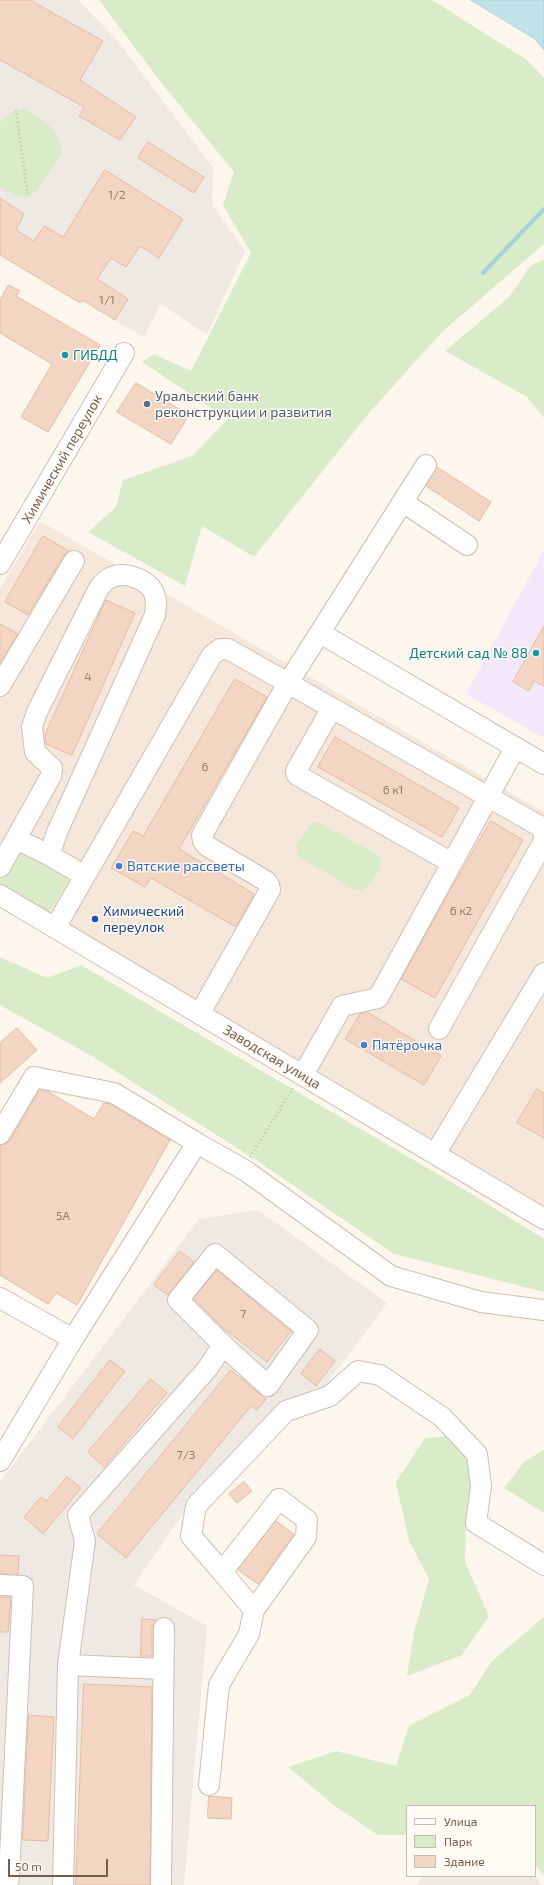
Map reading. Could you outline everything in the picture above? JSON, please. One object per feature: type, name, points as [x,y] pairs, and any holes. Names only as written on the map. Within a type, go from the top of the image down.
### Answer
[{"type":"street","name":"Химический переулок","points":[[0,564],[124,353]]},
{"type":"street","points":[[200,1013],[270,890],[266,881],[208,846],[203,841],[202,835],[288,684],[426,465]]},
{"type":"street","points":[[402,502],[467,545]]},
{"type":"street","points":[[0,686],[74,561]]},
{"type":"street","points":[[0,867],[51,776],[52,768],[35,752],[32,727],[37,712],[99,588],[107,579],[118,575],[131,576],[149,585],[155,597],[155,615],[58,830],[49,855]]},
{"type":"street","points":[[320,634],[544,764]]},
{"type":"street","points":[[55,928],[212,654],[220,648],[228,649],[543,828],[544,841],[439,1029]]},
{"type":"street","points":[[332,708],[296,771],[297,775],[452,863]]},
{"type":"street","points":[[300,1079],[342,1006],[378,998],[489,798],[515,748]]},
{"type":"street","points":[[16,838],[85,876]]},
{"type":"street","name":"Заводская улица","points":[[0,895],[200,1013],[300,1079],[435,1154],[544,1219]]},
{"type":"street","points":[[435,1154],[544,973]]},
{"type":"street","points":[[0,1134],[34,1077],[114,1093],[242,1169],[391,1276],[481,1302],[544,1310]]},
{"type":"street","points":[[0,1461],[73,1339],[197,1143]]},
{"type":"street","points":[[215,1254],[308,1330],[268,1386],[223,1345],[178,1300],[215,1254]]},
{"type":"street","points":[[0,1298],[73,1339]]},
{"type":"street","points":[[63,1885],[68,1665],[85,1541],[78,1515],[208,1368],[223,1345]]},
{"type":"street","points":[[254,1610],[191,1536],[196,1506],[286,1411],[330,1396],[358,1371],[380,1375],[442,1417],[465,1439],[477,1454],[481,1486],[476,1523],[544,1565]]},
{"type":"street","points":[[209,1786],[219,1685],[249,1634],[254,1610],[306,1537],[307,1520],[279,1499],[222,1572]]},
{"type":"street","points":[[0,1585],[24,1586],[10,1877],[7,1885]]},
{"type":"street","points":[[161,1885],[164,1628]]},
{"type":"street","points":[[68,1665],[163,1669]]},
{"type":"path","points":[[16,110],[28,197]]},
{"type":"path","points":[[242,1169],[300,1079]]},
{"type":"shaded area","points":[[0,0],[78,0],[116,39],[213,167],[212,205],[245,251],[207,335],[161,304],[144,337],[0,254]]},
{"type":"shaded area","points":[[40,521],[544,812],[544,1208],[0,887],[0,589]]},
{"type":"shaded area","points":[[544,550],[544,738],[466,694]]},
{"type":"shaded area","points":[[258,1210],[387,1303],[325,1386],[286,1405],[182,1515],[134,1585],[207,1626],[184,1885],[0,1885],[0,1482],[199,1219]]},
{"type":"shaded area","points":[[424,1877],[536,1877],[541,1885],[415,1885]]},
{"type":"green space","points":[[99,0],[432,0],[527,60],[544,78],[544,244],[442,332],[369,413],[254,557],[202,526],[185,586],[88,532],[116,507],[123,480],[192,456],[228,419],[142,362],[154,354],[191,371],[251,253],[223,205],[234,172],[156,76]]},
{"type":"green space","points":[[23,109],[38,116],[54,131],[62,153],[36,191],[28,197],[15,196],[0,188],[0,123],[13,111]]},
{"type":"green space","points":[[544,259],[544,418],[527,397],[445,351],[510,296],[530,266]]},
{"type":"green space","points":[[314,823],[320,823],[378,855],[381,863],[377,874],[363,890],[356,890],[299,857],[296,845],[308,827]]},
{"type":"green space","points":[[23,851],[63,874],[68,882],[50,910],[44,914],[0,890],[0,875],[17,853]]},
{"type":"green space","points":[[0,957],[47,978],[81,965],[475,1196],[544,1239],[544,1292],[394,1254],[256,1160],[90,1055],[0,1005]]},
{"type":"green space","points":[[451,1436],[478,1474],[466,1519],[465,1562],[489,1616],[462,1655],[407,1676],[414,1632],[429,1579],[409,1541],[396,1482],[425,1438]]},
{"type":"green space","points":[[544,1450],[544,1513],[504,1488],[525,1461]]},
{"type":"green space","points":[[544,1617],[544,1876],[536,1865],[536,1805],[406,1805],[406,1835],[378,1835],[335,1806],[288,1767],[336,1751],[396,1766],[409,1726],[470,1695],[491,1662]]},
{"type":"water","points":[[471,0],[544,0],[544,50],[535,39]]},
{"type":"building","points":[[0,0],[30,0],[103,41],[80,80],[136,117],[120,140],[79,116],[84,107],[0,60]]},
{"type":"building","points":[[148,142],[204,177],[194,193],[138,158]]},
{"type":"building","points":[[105,170],[183,219],[159,258],[140,246],[126,267],[111,258],[97,279],[128,299],[115,320],[83,300],[80,303],[0,255],[0,198],[24,214],[16,230],[34,241],[44,226],[63,237]]},
{"type":"building","name":"ГИБДД","points":[[9,285],[20,291],[16,296],[100,345],[48,432],[21,417],[52,364],[0,333],[0,300]]},
{"type":"building","points":[[136,383],[189,415],[171,444],[117,412]]},
{"type":"building","points":[[437,467],[491,502],[479,521],[426,486]]},
{"type":"building","points":[[43,536],[69,551],[64,555],[28,615],[5,602]]},
{"type":"building","points":[[106,600],[135,613],[72,755],[46,744],[45,735]]},
{"type":"building","points":[[0,624],[18,634],[0,663]]},
{"type":"building","name":"Детский сад № 88","points":[[544,626],[544,686],[534,681],[529,691],[513,682]]},
{"type":"building","points":[[235,679],[267,697],[179,849],[254,894],[236,927],[151,878],[145,887],[111,868],[133,831],[143,836]]},
{"type":"building","points":[[335,737],[459,808],[442,837],[318,767]]},
{"type":"building","points":[[491,821],[523,840],[435,998],[401,979]]},
{"type":"building","points":[[367,1012],[441,1056],[424,1085],[345,1039],[360,1014]]},
{"type":"building","points":[[17,1028],[37,1050],[0,1083],[0,1043]]},
{"type":"building","points":[[537,1089],[544,1093],[544,1138],[517,1123]]},
{"type":"building","points":[[40,1090],[47,1091],[94,1119],[104,1103],[110,1104],[170,1140],[77,1305],[56,1293],[48,1304],[0,1275],[0,1145],[6,1144],[10,1140]]},
{"type":"building","points":[[180,1251],[194,1262],[168,1295],[154,1285]]},
{"type":"building","points":[[217,1270],[291,1331],[267,1362],[224,1329],[194,1299]]},
{"type":"building","points":[[320,1349],[335,1361],[316,1386],[301,1374]]},
{"type":"building","points":[[110,1360],[125,1371],[73,1439],[58,1427]]},
{"type":"building","points":[[231,1370],[266,1399],[257,1410],[251,1406],[126,1558],[97,1534]]},
{"type":"building","points":[[151,1379],[167,1393],[104,1467],[88,1452]]},
{"type":"building","points":[[67,1477],[81,1488],[43,1534],[24,1517],[41,1497],[46,1501]]},
{"type":"building","points":[[244,1482],[252,1491],[237,1503],[229,1494]]},
{"type":"building","points":[[276,1521],[294,1534],[258,1584],[238,1570]]},
{"type":"building","points":[[0,1555],[19,1556],[18,1574],[0,1574]]},
{"type":"building","points":[[0,1597],[11,1597],[8,1632],[0,1632]]},
{"type":"building","points":[[142,1619],[156,1620],[152,1628],[152,1656],[141,1656]]},
{"type":"building","points":[[84,1684],[152,1687],[150,1885],[76,1885]]},
{"type":"building","points":[[29,1715],[54,1717],[48,1841],[23,1840]]},
{"type":"building","points":[[209,1796],[232,1798],[231,1819],[208,1818]]},
{"type":"waterway","points":[[483,273],[544,209]]},
{"type":"place","name":"ГИБДД","points":[[65,355]]},
{"type":"place","name":"Уральский банк реконструкции и развития","points":[[147,404]]},
{"type":"place","name":"Детский сад № 88","points":[[536,653]]},
{"type":"place","name":"Вятские рассветы","points":[[119,866]]},
{"type":"place","name":"Химический переулок","points":[[95,919]]},
{"type":"place","name":"Пятёрочка","points":[[364,1045]]}]
